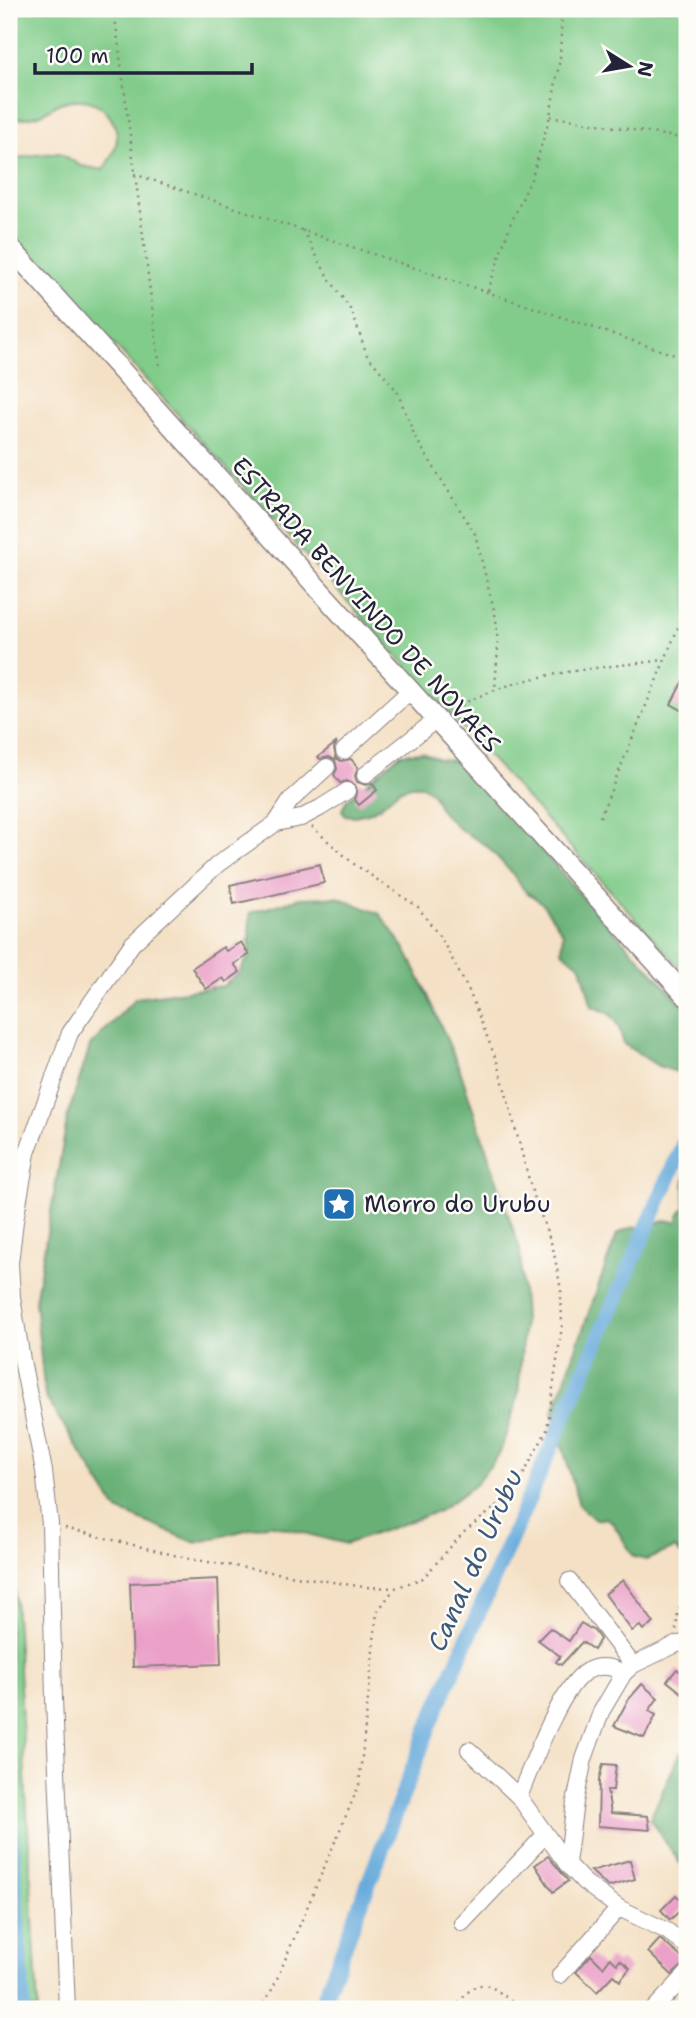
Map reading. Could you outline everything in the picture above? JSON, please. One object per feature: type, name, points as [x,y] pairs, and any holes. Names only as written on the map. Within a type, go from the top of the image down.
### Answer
[{"type":"street","name":"ESTRADA BENVINDO DE NOVAES","points":[[9,246],[687,997]]},
{"type":"street","points":[[344,751],[411,690]]},
{"type":"street","points":[[365,775],[437,719]]},
{"type":"street","points":[[67,2009],[54,1699],[50,1524],[44,1471],[12,1297],[10,1263],[27,1153],[70,1033],[132,944],[218,864],[276,823],[291,800],[327,767]]},
{"type":"street","points":[[276,823],[301,818],[347,792]]},
{"type":"street","points":[[569,1581],[629,1669]]},
{"type":"street","points":[[519,1797],[553,1716],[586,1671],[609,1667],[629,1669],[682,1644]]},
{"type":"street","points":[[567,1864],[584,1759],[601,1712],[629,1669]]},
{"type":"street","points":[[469,1750],[519,1797],[567,1864],[584,1882],[620,1908],[667,1931],[687,1946]]},
{"type":"street","points":[[461,1923],[545,1835]]},
{"type":"street","points":[[560,1975],[620,1908]]},
{"type":"street","points":[[654,2009],[687,1974]]},
{"type":"path","points":[[114,9],[160,369]]},
{"type":"path","points":[[487,292],[510,225],[532,177],[550,116],[559,58],[562,9]]},
{"type":"path","points":[[550,116],[687,139]]},
{"type":"path","points":[[134,174],[687,359]]},
{"type":"path","points":[[303,230],[325,272],[352,312],[367,355],[397,391],[415,438],[475,534],[496,618],[498,647],[495,689]]},
{"type":"path","points":[[600,817],[687,607]]},
{"type":"path","points":[[437,719],[495,689],[534,677],[665,660]]},
{"type":"path","points":[[50,1524],[190,1559],[364,1587],[395,1588],[423,1578],[463,1533],[497,1506],[520,1481],[547,1430],[562,1326],[561,1290],[553,1248],[532,1191],[499,1067],[469,991],[442,940],[418,907],[354,864],[301,818]]},
{"type":"path","points":[[260,2009],[273,1988],[359,1785],[377,1612],[395,1588]]},
{"type":"path","points":[[682,1644],[676,1631],[678,1612],[687,1593]]},
{"type":"path","points":[[455,2009],[466,1992],[478,1984],[489,1985],[521,2009]]},
{"type":"green space","points":[[9,9],[687,9],[687,975],[9,232],[9,165],[14,159],[60,153],[81,166],[103,170],[114,152],[117,133],[112,120],[102,108],[83,100],[60,103],[33,116],[9,119]]},
{"type":"green space","points":[[422,752],[439,759],[463,762],[598,914],[687,1009],[687,1075],[658,1066],[624,1044],[611,1015],[592,1007],[581,966],[562,951],[563,933],[542,903],[525,891],[487,846],[458,828],[441,811],[432,793],[422,786],[411,786],[399,790],[380,807],[368,813],[345,815],[342,810],[346,801],[400,754]]},
{"type":"green space","points":[[337,897],[380,914],[405,949],[460,1070],[520,1250],[524,1320],[518,1397],[500,1453],[476,1484],[439,1511],[346,1544],[269,1524],[196,1543],[117,1510],[45,1396],[35,1301],[68,1115],[90,1046],[136,998],[223,986],[240,972],[249,955],[250,913],[300,898]]},
{"type":"green space","points":[[687,1164],[687,1561],[675,1548],[646,1560],[634,1557],[612,1522],[606,1518],[595,1520],[579,1505],[553,1413],[617,1234],[630,1228],[652,1226],[664,1220],[677,1222],[685,1207]]},
{"type":"green space","points":[[9,1489],[38,2009],[9,2009]]},
{"type":"green space","points":[[687,1751],[687,1869],[650,1819],[680,1753]]},
{"type":"building","points":[[687,673],[687,713],[671,704]]},
{"type":"building","points":[[337,742],[334,748],[336,758],[341,761],[351,759],[358,767],[355,776],[357,782],[366,785],[372,783],[377,790],[359,805],[354,799],[357,791],[355,785],[347,781],[340,783],[334,775],[337,769],[335,760],[318,757]]},
{"type":"building","points":[[320,864],[324,883],[234,904],[230,885]]},
{"type":"building","points":[[241,942],[249,955],[234,964],[240,972],[226,982],[223,978],[206,989],[192,968],[223,947],[226,951]]},
{"type":"building","points":[[218,1579],[221,1664],[133,1667],[130,1583]]},
{"type":"building","points":[[623,1580],[654,1623],[643,1630],[640,1626],[632,1631],[605,1594]]},
{"type":"building","points":[[581,1623],[594,1631],[600,1639],[594,1650],[582,1642],[561,1665],[556,1662],[560,1656],[538,1640],[550,1628],[569,1641]]},
{"type":"building","points":[[677,1669],[687,1677],[687,1697],[667,1681]]},
{"type":"building","points":[[642,1684],[658,1698],[649,1711],[656,1715],[644,1738],[614,1726],[628,1700]]},
{"type":"building","points":[[603,1764],[616,1765],[613,1790],[607,1790],[611,1813],[648,1816],[650,1830],[598,1826],[599,1780]]},
{"type":"building","points":[[548,1856],[568,1881],[553,1892],[535,1865]]},
{"type":"building","points":[[630,1860],[635,1879],[608,1887],[591,1871]]},
{"type":"building","points":[[676,1895],[686,1905],[670,1920],[661,1910]]},
{"type":"building","points":[[660,1939],[687,1962],[672,1975],[648,1952]]},
{"type":"building","points":[[591,1955],[603,1967],[610,1958],[617,1964],[620,1960],[630,1968],[620,1981],[613,1975],[597,1992],[576,1972]]},
{"type":"waterway","name":"Canal do Urubu","points":[[320,2009],[430,1724],[687,1136]]},
{"type":"waterway","points":[[9,1811],[23,2009]]},
{"type":"place","name":"Morro do Urubu","points":[[339,1204]]}]
